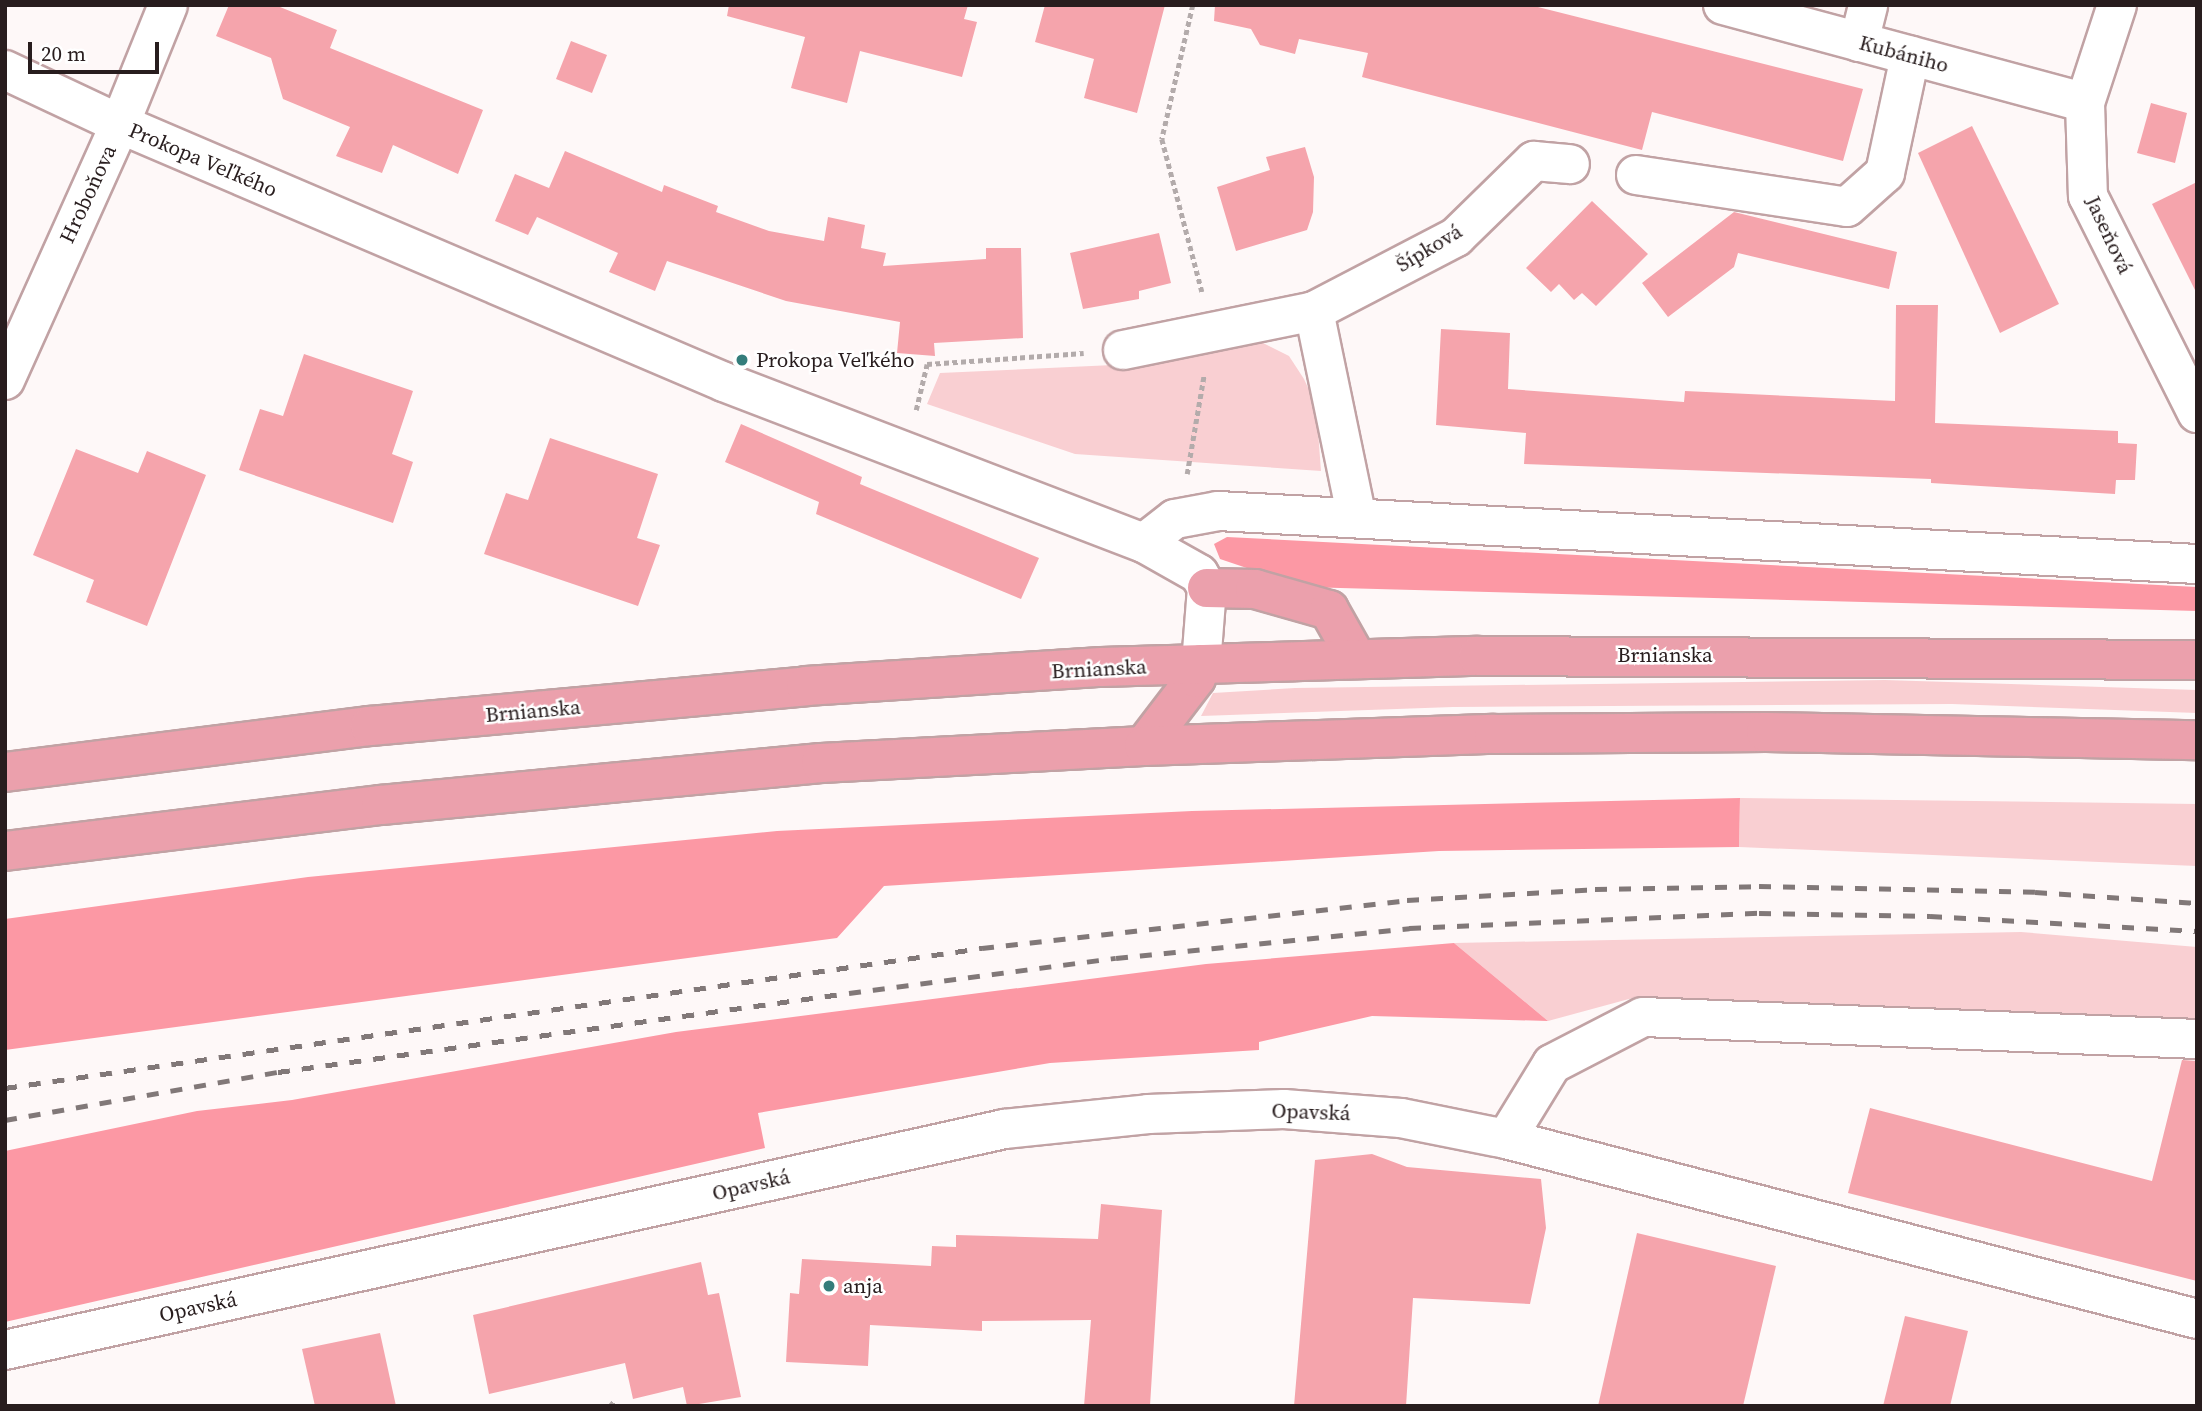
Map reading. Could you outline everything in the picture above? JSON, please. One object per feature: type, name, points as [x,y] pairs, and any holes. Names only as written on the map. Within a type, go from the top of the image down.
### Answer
[{"type":"main road","points":[[1207,588],[1255,589],[1329,610],[1356,658]]},
{"type":"main road","name":"Brnianska","points":[[5,772],[370,726],[594,705],[806,686],[1201,664],[1356,658],[1774,655],[2197,660]]},
{"type":"main road","points":[[1144,746],[1196,678],[1201,664]]},
{"type":"main road","points":[[5,851],[599,783],[821,764],[1144,746],[1494,734],[1752,732],[2197,740]]},
{"type":"street","name":"Hroboňova","points":[[5,380],[120,124],[167,5]]},
{"type":"street","name":"Kubániho","points":[[1723,5],[2085,103]]},
{"type":"street","points":[[1859,42],[1868,5]]},
{"type":"street","name":"Jaseňová","points":[[2117,5],[2085,103],[2088,196],[2197,413]]},
{"type":"street","points":[[1636,175],[1847,207],[1885,173],[1910,56]]},
{"type":"street","name":"Prokopa Veľkého","points":[[5,70],[120,124],[724,382],[1143,542],[1199,573],[1207,588]]},
{"type":"street","name":"Šípková","points":[[1123,350],[1314,311],[1456,237],[1534,161],[1570,164]]},
{"type":"street","points":[[1314,311],[1357,519]]},
{"type":"street","points":[[1143,542],[1175,519],[1219,512],[2197,564]]},
{"type":"street","points":[[1201,664],[1207,588]]},
{"type":"street","points":[[1506,1139],[1552,1064],[1643,1017],[2197,1039]]},
{"type":"street","name":"Opavská","points":[[5,1350],[1004,1129],[1148,1114],[1283,1109],[1401,1118],[1506,1139],[2197,1319]]},
{"type":"path","points":[[1179,486],[1186,474],[1212,332],[1162,139],[1193,5]]},
{"type":"path","points":[[915,410],[927,364],[1123,350]]},
{"type":"shaded area","points":[[1257,340],[1289,356],[1304,379],[1316,405],[1321,471],[1075,454],[927,404],[940,373],[1113,365]]},
{"type":"shaded area","points":[[1227,537],[2197,587],[2197,611],[1303,587],[1220,559],[1214,544]]},
{"type":"shaded area","points":[[1885,680],[2197,690],[2197,713],[1952,704],[1453,707],[1201,716],[1213,693],[1295,688]]},
{"type":"shaded area","points":[[1740,798],[2197,804],[2197,866],[1739,847]]},
{"type":"shaded area","points":[[1740,798],[1739,847],[1439,851],[884,886],[837,938],[5,1050],[5,919],[308,877],[777,831],[1192,811]]},
{"type":"shaded area","points":[[2021,932],[2197,947],[2197,1025],[1640,996],[1548,1021],[1454,943]]},
{"type":"shaded area","points":[[1454,943],[1548,1021],[1372,1016],[1259,1042],[1259,1050],[1050,1063],[758,1113],[765,1148],[5,1322],[5,1151],[197,1111],[292,1100],[676,1032],[1206,964]]},
{"type":"building","points":[[229,5],[275,5],[337,30],[330,48],[483,110],[458,174],[393,145],[382,173],[336,156],[350,127],[283,99],[271,58],[216,36]]},
{"type":"building","points":[[729,5],[968,5],[964,19],[977,22],[962,77],[860,51],[847,103],[791,88],[805,37],[727,16]]},
{"type":"building","points":[[1045,5],[1165,5],[1137,113],[1084,98],[1094,59],[1035,42]]},
{"type":"building","points":[[1215,5],[1530,5],[1863,89],[1843,161],[1652,112],[1642,150],[1362,77],[1368,53],[1299,39],[1295,54],[1260,45],[1251,29],[1214,21]]},
{"type":"building","points":[[571,41],[607,55],[592,93],[556,79]]},
{"type":"building","points":[[2151,103],[2187,113],[2175,163],[2137,153]]},
{"type":"building","points":[[1972,126],[2059,304],[2000,333],[1918,153]]},
{"type":"building","points":[[1305,147],[1314,177],[1313,212],[1307,230],[1236,251],[1217,187],[1270,170],[1266,157]]},
{"type":"building","points":[[565,151],[662,192],[664,185],[718,206],[716,212],[769,231],[824,241],[828,217],[865,225],[861,248],[886,253],[883,266],[986,259],[986,248],[1021,248],[1023,338],[934,343],[935,356],[897,353],[900,322],[786,301],[667,261],[655,291],[609,272],[618,253],[537,217],[528,235],[495,221],[515,174],[549,188]]},
{"type":"building","points":[[2197,182],[2197,294],[2152,204]]},
{"type":"building","points":[[1592,201],[1648,254],[1596,306],[1582,293],[1574,300],[1559,284],[1551,292],[1526,268]]},
{"type":"building","points":[[1734,212],[1897,252],[1889,289],[1738,253],[1734,267],[1668,317],[1642,283]]},
{"type":"building","points":[[1159,233],[1171,283],[1139,291],[1139,299],[1083,309],[1070,253]]},
{"type":"building","points":[[1896,305],[1938,305],[1935,423],[2118,431],[2118,443],[2137,444],[2135,480],[2116,480],[2115,494],[1931,483],[1931,479],[1524,464],[1526,433],[1436,425],[1441,329],[1510,333],[1508,389],[1684,402],[1685,391],[1895,401]]},
{"type":"building","points":[[304,354],[413,391],[392,454],[413,462],[393,523],[239,470],[260,409],[283,416]]},
{"type":"building","points":[[741,424],[862,477],[860,484],[1039,558],[1021,599],[816,514],[819,502],[725,462]]},
{"type":"building","points":[[550,438],[658,474],[637,538],[660,545],[638,606],[484,554],[506,493],[528,500]]},
{"type":"building","points":[[76,449],[138,473],[147,451],[206,475],[147,626],[86,602],[94,580],[33,555]]},
{"type":"building","points":[[2182,1060],[2197,1061],[2197,1281],[1848,1193],[1870,1108],[2152,1181]]},
{"type":"building","points":[[1372,1154],[1407,1167],[1541,1179],[1546,1228],[1530,1304],[1413,1298],[1406,1406],[1294,1406],[1315,1160]]},
{"type":"building","points":[[1101,1204],[1162,1210],[1150,1406],[1084,1406],[1091,1320],[982,1321],[982,1331],[870,1325],[868,1366],[786,1362],[790,1293],[799,1294],[802,1259],[931,1266],[932,1246],[956,1247],[956,1235],[1098,1239]]},
{"type":"building","points":[[1637,1233],[1776,1266],[1743,1406],[1598,1406]]},
{"type":"building","points":[[701,1262],[708,1295],[719,1293],[741,1397],[687,1406],[683,1387],[633,1399],[625,1363],[489,1394],[473,1315]]},
{"type":"building","points":[[1905,1316],[1968,1331],[1950,1406],[1883,1406]]},
{"type":"building","points":[[380,1333],[396,1406],[315,1406],[302,1349]]},
{"type":"railway","points":[[5,1088],[982,948],[1407,900],[1595,889],[1759,886],[2035,892],[2197,903]]},
{"type":"railway","points":[[5,1120],[278,1072],[849,993],[1116,958],[1409,928],[1759,913],[1930,916],[2197,931]]},
{"type":"place","name":"Prokopa Veľkého","points":[[742,360]]},
{"type":"place","name":"anja","points":[[829,1286]]}]
